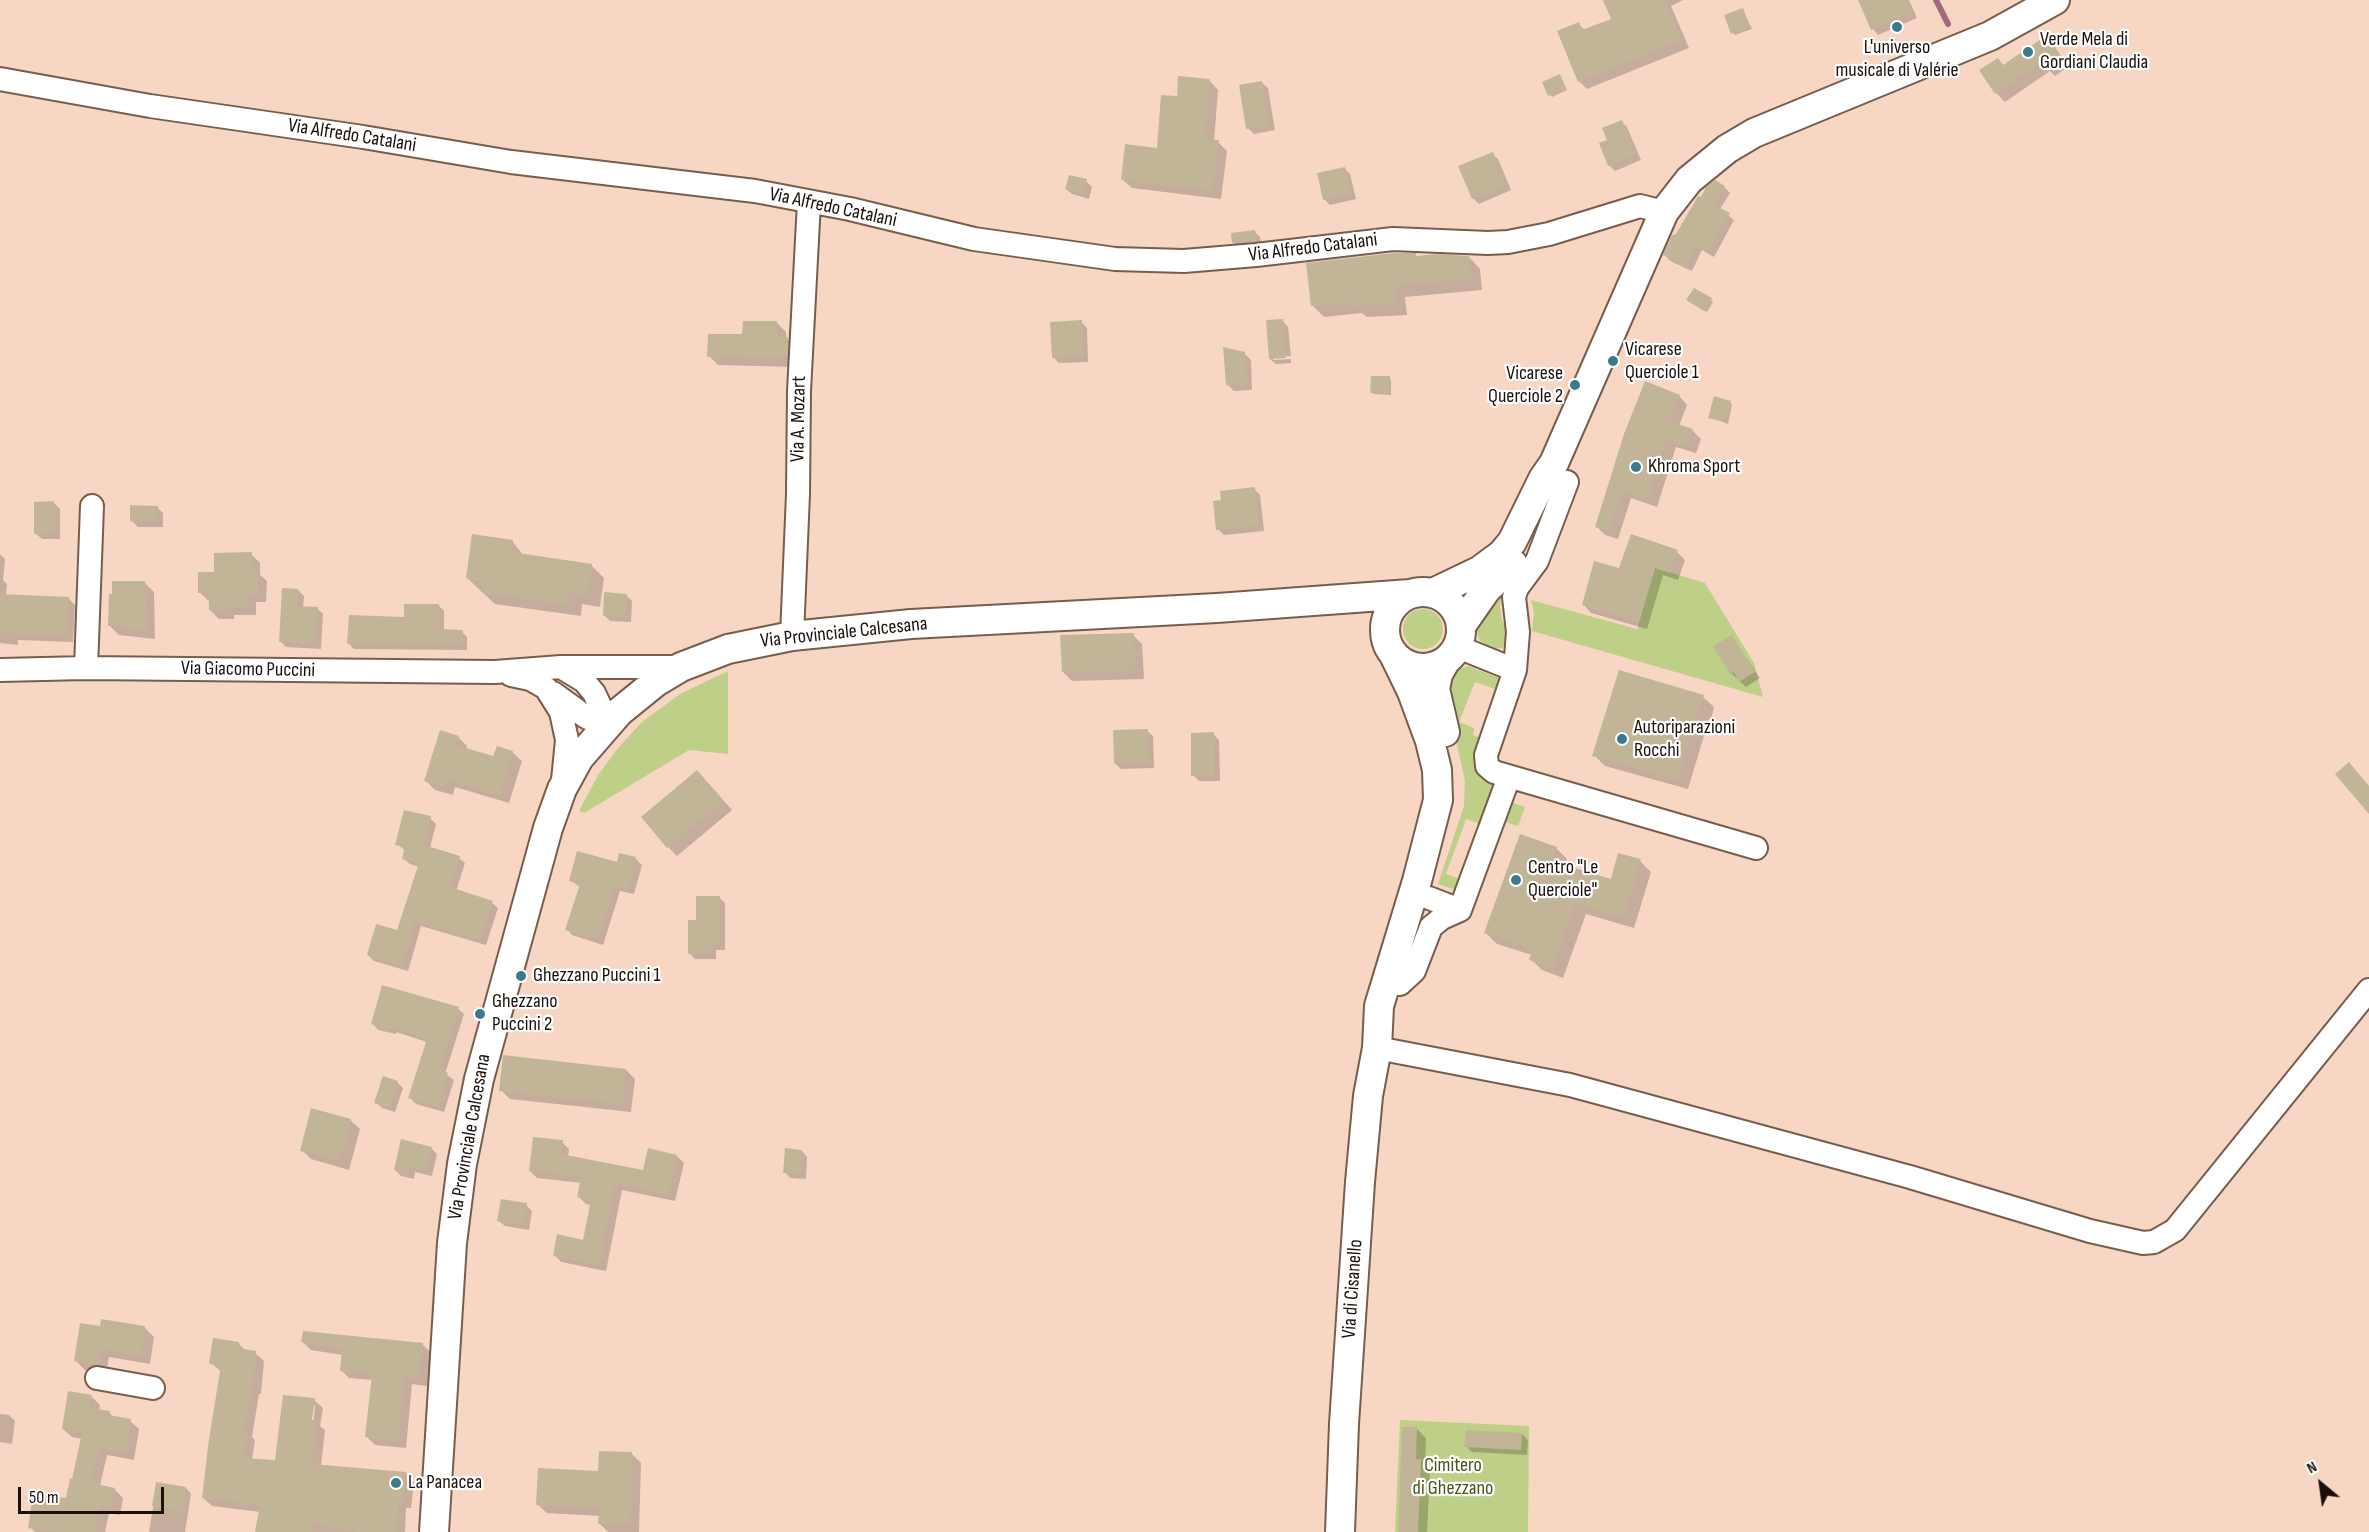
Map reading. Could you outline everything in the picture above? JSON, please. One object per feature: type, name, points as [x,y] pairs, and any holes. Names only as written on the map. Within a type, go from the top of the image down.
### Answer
[{"type":"main road","points":[[1422,593],[1452,605],[1457,611],[1455,645],[1427,668],[1415,668],[1404,664],[1390,645],[1385,623],[1391,609],[1396,602],[1479,572],[1502,554],[1512,542],[1542,479],[1561,472],[1664,212],[1675,196],[1702,168],[1754,133],[1990,36],[2055,0]]},
{"type":"main road","name":"Via di Cisanello","points":[[1340,1532],[1359,1182],[1368,1096],[1377,1048],[1379,1006],[1423,889],[1442,861],[1455,801],[1454,768],[1435,692],[1438,674],[1486,590],[1515,563],[1523,551],[1549,487],[1561,472]]},
{"type":"main road","name":"Via Provinciale Calcesana","points":[[434,1532],[448,1294],[462,1164],[487,1043],[550,822],[562,789],[579,758],[605,726],[636,697],[681,667],[728,650],[792,636],[911,624],[1294,603],[1320,599],[1422,593]]},
{"type":"main road","name":"Via Provinciale Calcesana","points":[[1294,603],[1355,612],[1366,618],[1390,645]]},
{"type":"main road","name":"Via di Cisanello","points":[[1377,1048],[1400,984],[1423,889],[1436,813],[1438,779],[1435,759],[1425,726],[1407,678],[1390,645]]},
{"type":"street","name":"Via Alfredo Catalani","points":[[0,80],[150,106],[363,137],[511,162],[755,191],[850,209],[949,234],[1115,259],[1157,261],[1256,255],[1383,240],[1508,242],[1549,234],[1640,206],[1664,212]]},
{"type":"street","name":"Via A. Mozart","points":[[792,636],[798,494],[799,392],[809,202]]},
{"type":"street","points":[[1561,472],[1537,561],[1517,588],[1514,597],[1518,632],[1515,670],[1485,758],[1487,766],[1491,771],[1509,777],[1756,848]]},
{"type":"street","points":[[86,668],[92,506]]},
{"type":"street","points":[[1455,645],[1515,670]]},
{"type":"street","points":[[561,667],[584,681],[594,693],[603,712],[605,726]]},
{"type":"street","name":"Via Giacomo Puccini","points":[[0,670],[86,668],[495,672],[561,667],[681,667]]},
{"type":"street","name":"Via Giacomo Puccini","points":[[495,672],[530,680],[546,688],[586,717],[605,726]]},
{"type":"street","points":[[546,688],[561,712],[565,727],[566,758],[562,789]]},
{"type":"street","points":[[1400,984],[1414,971],[1431,927],[1442,918],[1460,910],[1509,777]]},
{"type":"street","points":[[1423,889],[1460,910]]},
{"type":"street","points":[[1377,1048],[1570,1085],[1910,1177],[2090,1231],[2143,1243],[2154,1242],[2175,1230],[2369,990]]},
{"type":"street","points":[[97,1378],[153,1388]]},
{"type":"green space","points":[[1655,568],[1705,583],[1754,663],[1763,697],[1532,631],[1534,612],[1531,600],[1637,629]]},
{"type":"green space","points":[[1502,590],[1500,607],[1502,621],[1507,628],[1507,642],[1502,648],[1494,649],[1480,641],[1476,630]]},
{"type":"green space","points":[[1423,609],[1431,610],[1437,615],[1442,621],[1442,637],[1437,643],[1431,648],[1423,649],[1415,648],[1409,643],[1404,637],[1403,629],[1404,621],[1409,615],[1415,610]]},
{"type":"green space","points":[[1468,666],[1499,678],[1501,685],[1495,689],[1475,682],[1459,722],[1474,728],[1473,735],[1482,739],[1474,758],[1478,770],[1497,783],[1492,796],[1525,807],[1518,826],[1486,816],[1480,824],[1466,819],[1446,874],[1460,879],[1458,887],[1453,889],[1438,884],[1464,806],[1465,780],[1444,689],[1457,670]]},
{"type":"green space","points":[[728,671],[728,754],[689,750],[584,813],[579,811],[598,775],[642,722],[680,694]]},
{"type":"green space","name":"Cimitero di Ghezzano","points":[[1400,1420],[1529,1426],[1528,1532],[1395,1532]]},
{"type":"building","points":[[1603,0],[1665,0],[1682,40],[1578,82],[1557,31],[1579,22],[1582,30],[1611,19]]},
{"type":"building","points":[[1858,0],[1907,0],[1912,12],[1871,30]]},
{"type":"building","points":[[1743,8],[1750,27],[1731,34],[1724,15]]},
{"type":"building","points":[[2047,35],[2061,56],[2045,68],[2041,62],[1995,94],[1979,70],[1998,58],[2003,65]]},
{"type":"building","points":[[1560,74],[1566,88],[1548,96],[1542,82]]},
{"type":"building","points":[[1178,76],[1210,79],[1205,139],[1219,140],[1212,191],[1121,180],[1125,144],[1157,148],[1161,95],[1177,96]]},
{"type":"building","points":[[1262,81],[1270,125],[1246,129],[1239,85]]},
{"type":"building","points":[[1622,120],[1636,154],[1608,166],[1599,143],[1607,140],[1602,128]]},
{"type":"building","points":[[1493,152],[1507,185],[1472,199],[1458,166]]},
{"type":"building","points":[[1345,167],[1351,193],[1323,200],[1317,173]]},
{"type":"building","points":[[1069,175],[1087,179],[1083,194],[1065,189]]},
{"type":"building","points":[[1715,180],[1725,186],[1714,205],[1730,213],[1708,252],[1696,246],[1686,267],[1663,255],[1672,235],[1676,234],[1698,196],[1701,197],[1706,187]]},
{"type":"building","points":[[1255,230],[1256,241],[1232,243],[1231,233]]},
{"type":"building","points":[[1394,253],[1416,253],[1416,256],[1437,254],[1469,256],[1471,278],[1394,286],[1396,304],[1353,306],[1353,302],[1311,306],[1306,263]]},
{"type":"building","points":[[1694,288],[1712,298],[1704,311],[1686,300]]},
{"type":"building","points":[[1283,319],[1286,358],[1269,359],[1266,320]]},
{"type":"building","points":[[1082,320],[1083,356],[1052,358],[1050,322]]},
{"type":"building","points":[[743,321],[777,321],[777,337],[788,337],[787,358],[707,357],[708,334],[742,334]]},
{"type":"building","points":[[1223,347],[1245,352],[1247,384],[1226,385]]},
{"type":"building","points":[[1371,376],[1390,376],[1389,393],[1370,393]]},
{"type":"building","points":[[1645,381],[1680,395],[1669,421],[1693,429],[1687,446],[1667,439],[1648,499],[1622,491],[1609,531],[1595,527],[1624,434]]},
{"type":"building","points":[[1714,396],[1731,401],[1725,422],[1708,418]]},
{"type":"building","points":[[1255,487],[1259,525],[1216,530],[1213,501],[1221,500],[1220,491]]},
{"type":"building","points":[[54,501],[55,534],[34,534],[34,502]]},
{"type":"building","points":[[130,505],[158,506],[157,521],[130,521]]},
{"type":"building","points":[[472,534],[513,540],[511,552],[592,564],[588,595],[570,593],[569,605],[481,592],[483,581],[466,578]]},
{"type":"building","points":[[1631,534],[1678,550],[1670,573],[1655,568],[1639,622],[1582,605],[1594,561],[1619,568]]},
{"type":"building","points":[[252,552],[252,570],[258,570],[258,594],[247,594],[247,607],[209,610],[209,593],[198,593],[198,572],[214,572],[214,553]]},
{"type":"building","points":[[112,581],[145,581],[147,630],[127,630],[127,626],[108,626],[109,594],[112,594]]},
{"type":"building","points":[[282,588],[298,589],[297,606],[318,607],[316,644],[279,642]]},
{"type":"building","points":[[604,592],[627,594],[625,617],[603,616]]},
{"type":"building","points":[[0,594],[69,597],[67,636],[0,633]]},
{"type":"building","points":[[404,604],[439,604],[439,629],[463,630],[462,645],[347,644],[349,615],[404,617]]},
{"type":"building","points":[[1134,633],[1135,670],[1062,672],[1060,635]]},
{"type":"building","points":[[1732,635],[1755,672],[1739,682],[1734,672],[1730,674],[1713,646]]},
{"type":"building","points":[[1619,670],[1704,695],[1678,780],[1592,756]]},
{"type":"building","points":[[1148,729],[1149,763],[1114,764],[1113,730]]},
{"type":"building","points":[[440,730],[459,736],[456,745],[493,756],[497,746],[513,751],[500,795],[446,779],[444,787],[424,781]]},
{"type":"building","points":[[1214,732],[1214,776],[1191,776],[1191,733]]},
{"type":"building","points":[[2349,762],[2369,786],[2369,814],[2335,774]]},
{"type":"building","points":[[697,770],[724,801],[667,848],[641,817]]},
{"type":"building","points":[[404,810],[431,816],[424,845],[460,856],[450,887],[493,901],[480,940],[415,921],[402,966],[367,955],[376,924],[397,930],[419,863],[402,859],[405,847],[395,845]]},
{"type":"building","points":[[1520,834],[1557,847],[1552,861],[1611,879],[1618,853],[1641,859],[1623,918],[1575,904],[1552,968],[1529,960],[1533,949],[1484,933]]},
{"type":"building","points":[[577,851],[617,862],[619,853],[636,857],[628,890],[615,886],[598,940],[565,930],[580,884],[569,881]]},
{"type":"building","points":[[696,896],[720,896],[720,945],[711,945],[711,954],[688,954],[688,920],[696,920]]},
{"type":"building","points":[[382,985],[459,1007],[439,1070],[448,1073],[438,1107],[408,1098],[427,1039],[391,1027],[390,1029],[371,1024]]},
{"type":"building","points":[[503,1055],[626,1069],[622,1104],[499,1091]]},
{"type":"building","points":[[383,1076],[398,1081],[389,1108],[374,1103]]},
{"type":"building","points":[[311,1108],[351,1119],[340,1161],[300,1151]]},
{"type":"building","points":[[533,1137],[563,1140],[561,1154],[643,1170],[648,1148],[677,1155],[669,1195],[615,1184],[599,1265],[553,1256],[557,1234],[583,1240],[591,1200],[577,1197],[581,1177],[529,1171]]},
{"type":"building","points":[[401,1139],[432,1147],[426,1171],[410,1167],[408,1174],[394,1170]]},
{"type":"building","points":[[785,1148],[802,1150],[801,1174],[783,1173]]},
{"type":"building","points":[[501,1199],[527,1203],[524,1225],[497,1221]]},
{"type":"building","points":[[101,1319],[145,1326],[141,1355],[100,1349],[97,1365],[74,1361],[80,1323],[100,1326]]},
{"type":"building","points":[[303,1331],[423,1343],[419,1379],[405,1377],[398,1441],[365,1437],[372,1374],[340,1371],[342,1349],[301,1342]]},
{"type":"building","points":[[213,1338],[239,1342],[238,1348],[256,1351],[253,1386],[251,1386],[244,1429],[247,1430],[244,1458],[275,1460],[283,1395],[315,1398],[312,1420],[317,1420],[312,1464],[406,1472],[403,1501],[398,1500],[397,1532],[359,1532],[331,1526],[311,1525],[311,1532],[255,1532],[260,1505],[202,1498],[221,1365],[209,1364]]},
{"type":"building","points":[[68,1391],[92,1395],[90,1408],[110,1411],[109,1415],[131,1419],[126,1452],[99,1447],[91,1483],[115,1488],[111,1507],[100,1505],[95,1532],[60,1532],[28,1528],[33,1494],[66,1498],[70,1478],[72,1479],[82,1433],[62,1429]]},
{"type":"building","points":[[1402,1427],[1417,1427],[1416,1459],[1421,1459],[1418,1532],[1398,1532]]},
{"type":"building","points":[[1466,1430],[1522,1433],[1521,1450],[1464,1447]]},
{"type":"building","points":[[599,1451],[632,1452],[630,1525],[598,1524],[599,1508],[536,1505],[538,1468],[598,1471]]},
{"type":"building","points":[[156,1482],[186,1487],[182,1511],[152,1506]]},
{"type":"waterway","points":[[1936,0],[1948,24]]},
{"type":"place","name":"L'universo musicale di Valérie","points":[[1897,27]]},
{"type":"place","name":"Verde Mela di Gordiani Claudia","points":[[2028,52]]},
{"type":"place","name":"Vicarese Querciole 1","points":[[1613,361]]},
{"type":"place","name":"Vicarese Querciole 2","points":[[1575,385]]},
{"type":"place","name":"Khroma Sport","points":[[1636,467]]},
{"type":"place","name":"Autoriparazioni Rocchi","points":[[1622,739]]},
{"type":"place","name":"Centro \"Le Querciole\"","points":[[1516,880]]},
{"type":"place","name":"Ghezzano Puccini 1","points":[[521,976]]},
{"type":"place","name":"Ghezzano Puccini 2","points":[[480,1014]]},
{"type":"place","name":"La Panacea","points":[[396,1483]]}]
